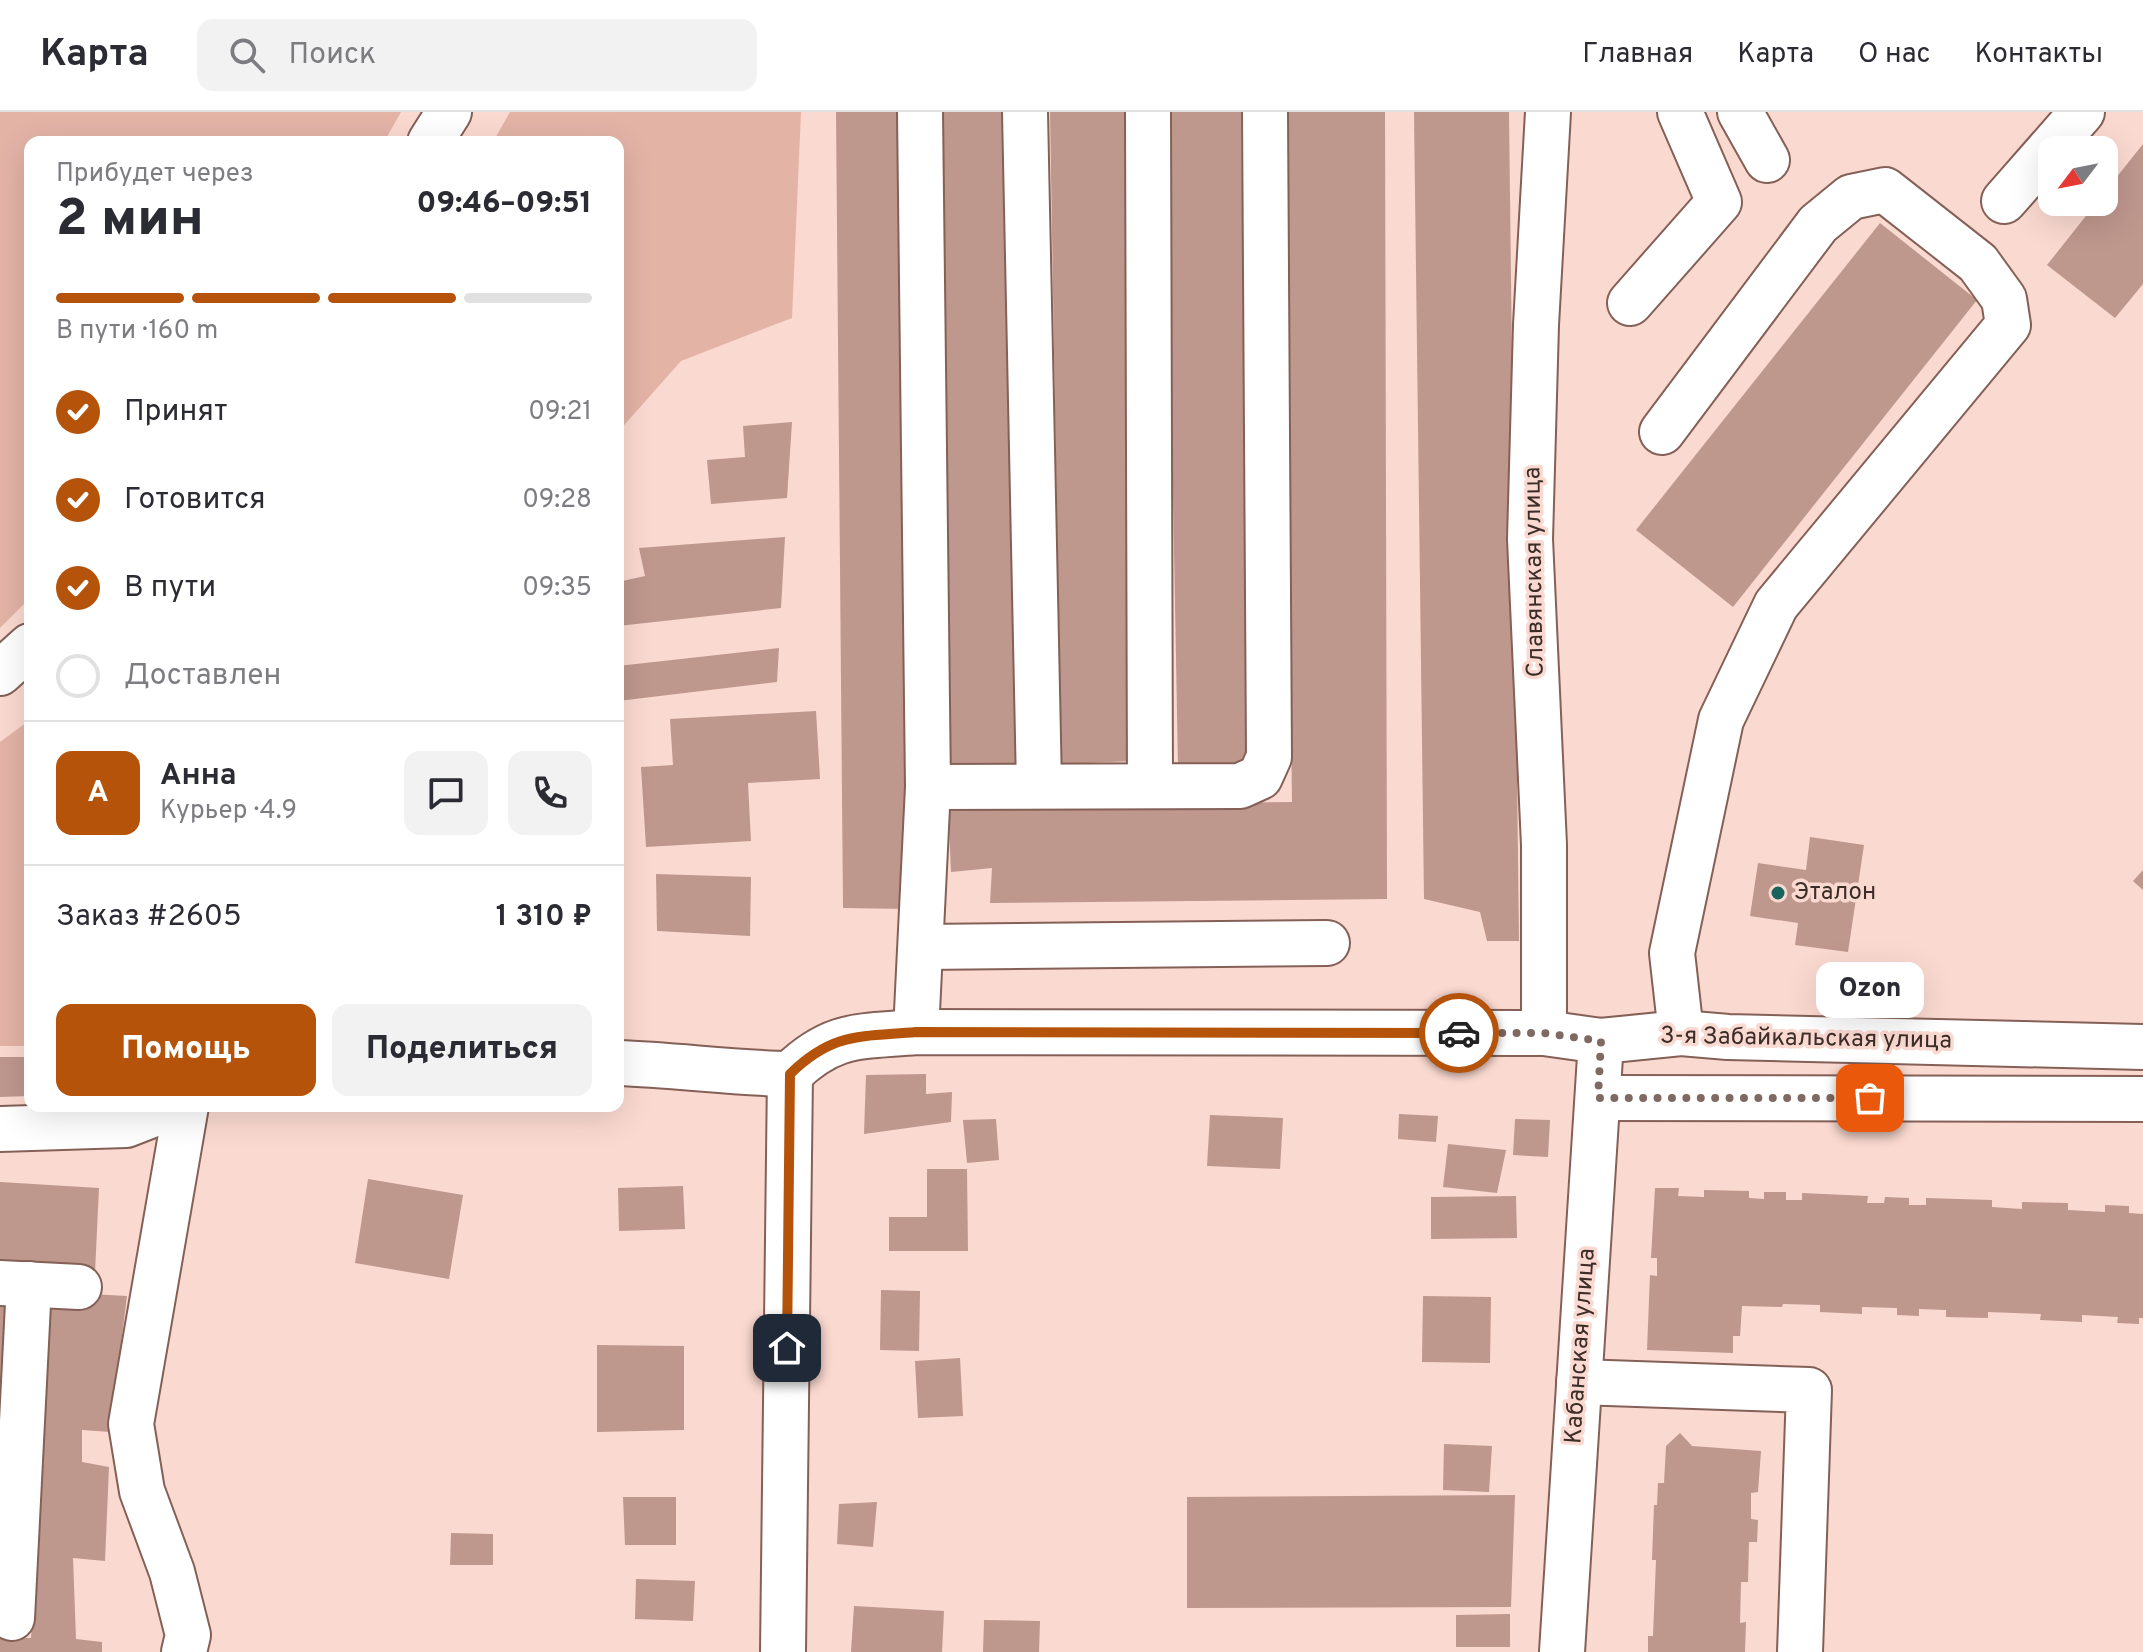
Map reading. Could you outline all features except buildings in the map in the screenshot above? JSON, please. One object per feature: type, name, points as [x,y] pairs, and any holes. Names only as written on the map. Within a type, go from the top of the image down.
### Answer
[{"type":"main road","points":[[434,136],[449,112]]},
{"type":"main road","points":[[916,1032],[928,787],[920,112]]},
{"type":"main road","points":[[1025,112],[1039,786]]},
{"type":"main road","points":[[1148,112],[1150,786]]},
{"type":"main road","points":[[928,787],[1240,786],[1260,777],[1269,757],[1265,112]]},
{"type":"main road","name":"Славянская улица","points":[[1544,1033],[1544,845],[1530,539],[1536,325],[1548,112]]},
{"type":"main road","points":[[1630,303],[1719,202],[1680,112]]},
{"type":"main road","points":[[1740,112],[1767,160]]},
{"type":"main road","points":[[2004,201],[2082,112]]},
{"type":"main road","points":[[1662,432],[1818,224],[1851,197],[1885,190],[1978,263],[2004,299],[2008,325],[1776,605],[1721,720],[1672,953],[1681,1033]]},
{"type":"main road","points":[[0,673],[24,651]]},
{"type":"main road","points":[[922,947],[1327,943]]},
{"type":"main road","name":"3-я Забайкальская улица","points":[[790,1074],[811,1053],[845,1038],[916,1032],[1544,1033],[1601,1041],[1681,1033],[1728,1037],[2143,1047]]},
{"type":"main road","name":"Кабанская улица","points":[[1562,1652],[1601,1041]]},
{"type":"main road","points":[[624,1063],[730,1073],[790,1074],[783,1652]]},
{"type":"main road","points":[[1598,1098],[2143,1099]]},
{"type":"main road","points":[[0,1129],[126,1125],[160,1112]]},
{"type":"main road","points":[[184,1652],[188,1635],[172,1572],[142,1491],[131,1424],[185,1112]]},
{"type":"main road","points":[[12,1618],[14,1284],[79,1287]]},
{"type":"main road","points":[[1579,1382],[1809,1390],[1800,1652]]},
{"type":"shaded area","points":[[0,112],[401,112],[387,136],[24,136],[24,604],[0,628]]},
{"type":"shaded area","points":[[510,112],[801,112],[792,318],[681,361],[624,425],[624,136],[496,136]]},
{"type":"shaded area","points":[[24,724],[24,1046],[0,1046],[0,742]]},
{"type":"way so far","points":[[1459,1033],[1544,1033],[1601,1041],[1598,1098],[1870,1098]]},
{"type":"place","name":"Эталон","points":[[1778,893]]},
{"type":"place","name":"Ozon","points":[[1870,1098]]},
{"type":"route","points":[[787,1348],[790,1074],[811,1053],[845,1038],[916,1032],[1459,1033]]}]
